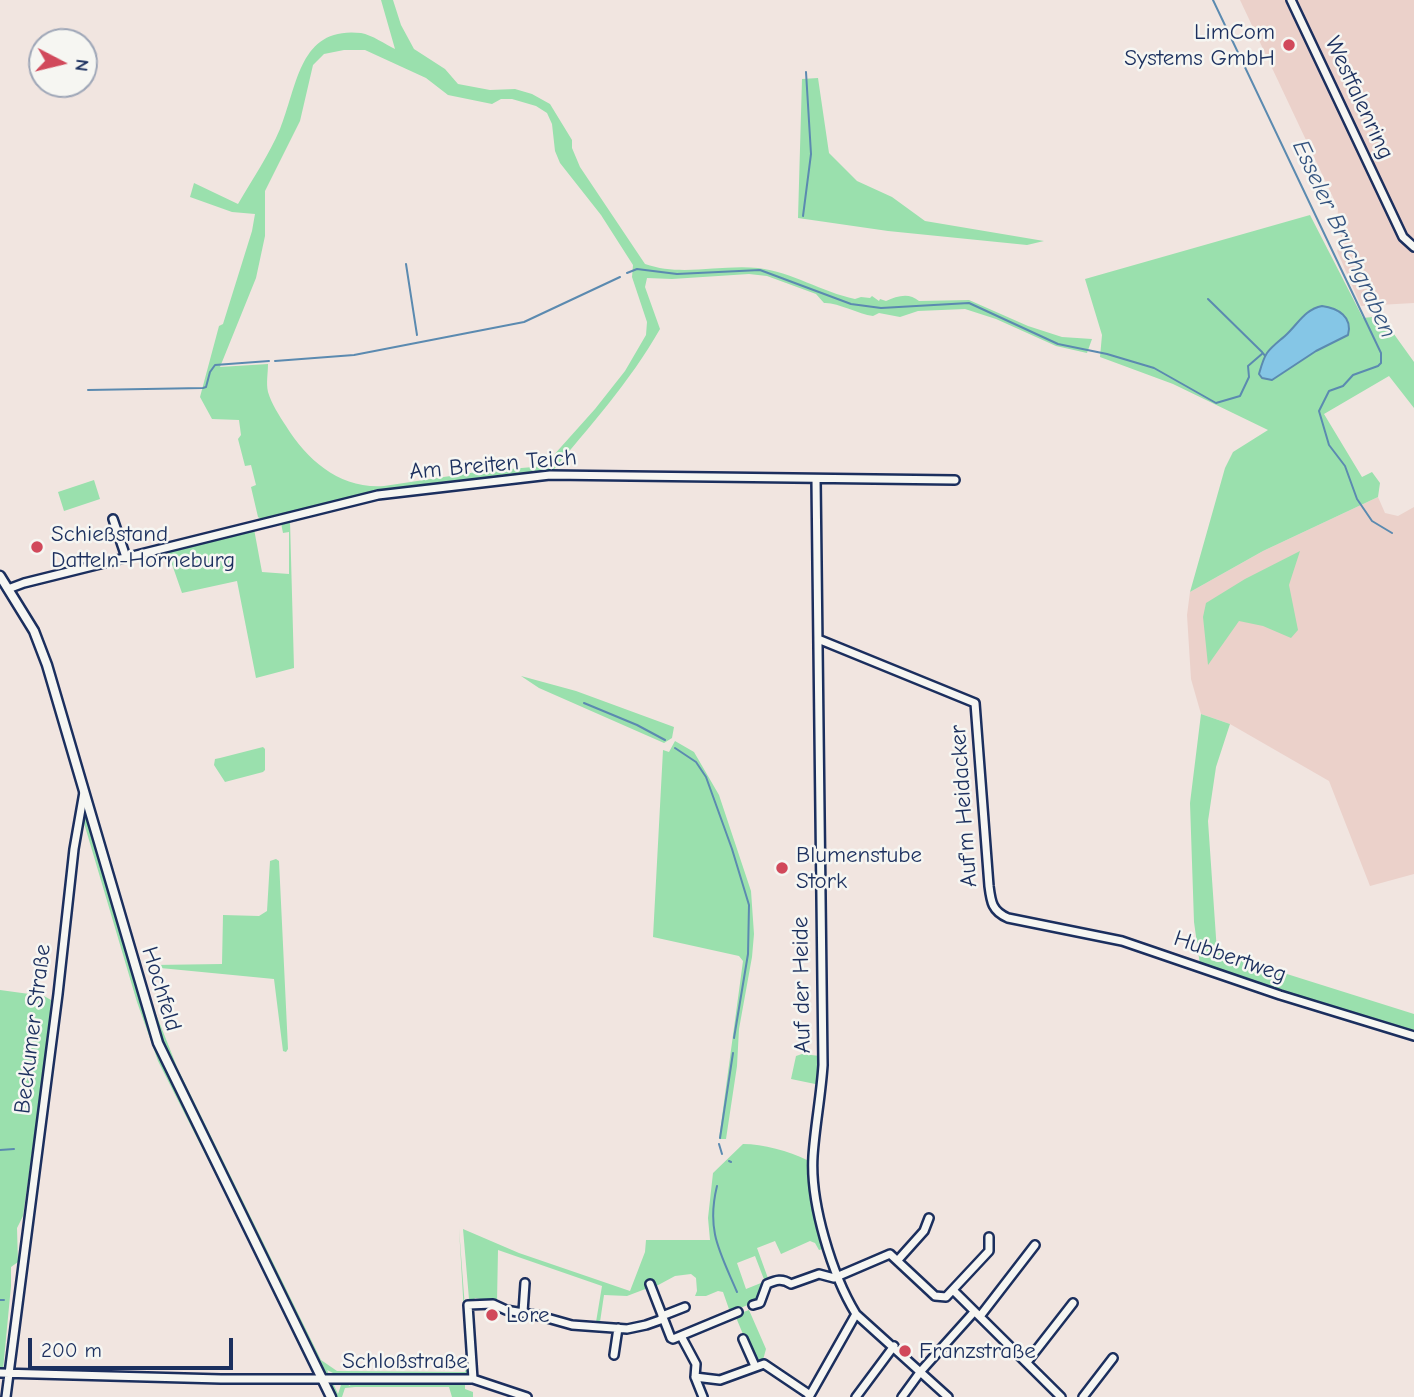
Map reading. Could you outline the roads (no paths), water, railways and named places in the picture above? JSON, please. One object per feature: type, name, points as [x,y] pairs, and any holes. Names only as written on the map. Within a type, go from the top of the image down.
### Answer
[{"type":"street","name":"Westfalenring","points":[[1291,0],[1403,237],[1414,247]]},
{"type":"street","name":"Am Breiten Teich","points":[[8,589],[378,495],[550,475],[955,480]]},
{"type":"street","name":"Auf der Heide","points":[[816,479],[823,1065],[813,1178],[817,1212],[846,1297],[856,1314]]},
{"type":"street","points":[[113,519],[126,557]]},
{"type":"street","name":"Hochfeld","points":[[0,576],[39,642],[142,997],[160,1050],[331,1397]]},
{"type":"street","name":"Auf'm Heidacker","points":[[818,639],[975,703],[992,904],[1003,916],[1032,923]]},
{"type":"street","name":"Beckumer Straße","points":[[6,1397],[4,1374],[58,993],[74,849],[84,792]]},
{"type":"street","name":"Hubbertweg","points":[[1032,923],[1132,944],[1268,991],[1414,1035]]},
{"type":"street","points":[[898,1260],[924,1231],[929,1218]]},
{"type":"street","points":[[753,1305],[760,1303],[766,1284],[785,1280],[791,1284],[819,1275],[834,1278],[890,1254],[935,1296],[946,1297],[989,1251],[989,1237]]},
{"type":"street","points":[[902,1397],[921,1371],[977,1314],[1035,1245]]},
{"type":"street","points":[[523,1312],[525,1283]]},
{"type":"street","points":[[650,1284],[671,1338],[738,1312]]},
{"type":"street","points":[[953,1290],[1061,1397]]},
{"type":"street","points":[[1027,1362],[1073,1303]]},
{"type":"street","points":[[473,1379],[468,1305],[493,1304],[506,1310],[572,1325],[618,1328],[636,1328],[685,1307]]},
{"type":"street","points":[[695,1377],[720,1380],[764,1364],[810,1396],[856,1314],[948,1397]]},
{"type":"street","points":[[614,1355],[618,1328]]},
{"type":"street","points":[[681,1336],[696,1364],[695,1377],[703,1397]]},
{"type":"street","points":[[743,1339],[755,1366]]},
{"type":"street","points":[[856,1397],[894,1346]]},
{"type":"street","points":[[1083,1397],[1113,1358]]},
{"type":"street","name":"Schloßstraße","points":[[4,1374],[323,1380],[473,1379],[527,1397]]},
{"type":"water","points":[[1322,306],[1343,314],[1348,323],[1348,335],[1316,351],[1272,380],[1262,378],[1259,374],[1269,350],[1307,313]]},
{"type":"waterway","name":"Esseler Bruchgraben","points":[[1213,0],[1381,353],[1381,363],[1378,366],[1353,375],[1343,386],[1329,391],[1319,411],[1329,445],[1345,466],[1357,499],[1372,521],[1392,533]]},
{"type":"waterway","points":[[803,216],[811,154],[806,72]]},
{"type":"waterway","points":[[406,264],[417,335]]},
{"type":"waterway","points":[[627,273],[637,269],[677,274],[760,270],[851,304],[881,308],[969,303],[1058,344],[1107,354],[1154,368],[1216,403],[1240,396],[1249,377],[1248,366],[1263,353],[1265,356]]},
{"type":"waterway","points":[[275,361],[354,355],[524,322],[620,277]]},
{"type":"waterway","points":[[1208,299],[1262,352]]},
{"type":"waterway","points":[[88,390],[203,388],[206,387],[215,365],[269,361]]},
{"type":"waterway","points":[[584,703],[665,740]]},
{"type":"waterway","points":[[675,748],[696,762],[706,777],[749,905],[748,954],[734,1038]]},
{"type":"waterway","points":[[720,1138],[733,1053]]},
{"type":"waterway","points":[[719,1144],[722,1154]]},
{"type":"waterway","points":[[0,1150],[14,1149]]},
{"type":"waterway","points":[[717,1186],[713,1216],[716,1241],[737,1292]]},
{"type":"place","name":"LimCom Systems GmbH","points":[[1289,45]]},
{"type":"place","name":"Schießstand Datteln-Horneburg","points":[[37,547]]},
{"type":"place","name":"Blumenstube Stork","points":[[782,868]]},
{"type":"place","name":"Lore","points":[[492,1315]]},
{"type":"place","name":"Franzstraße","points":[[905,1351]]}]
